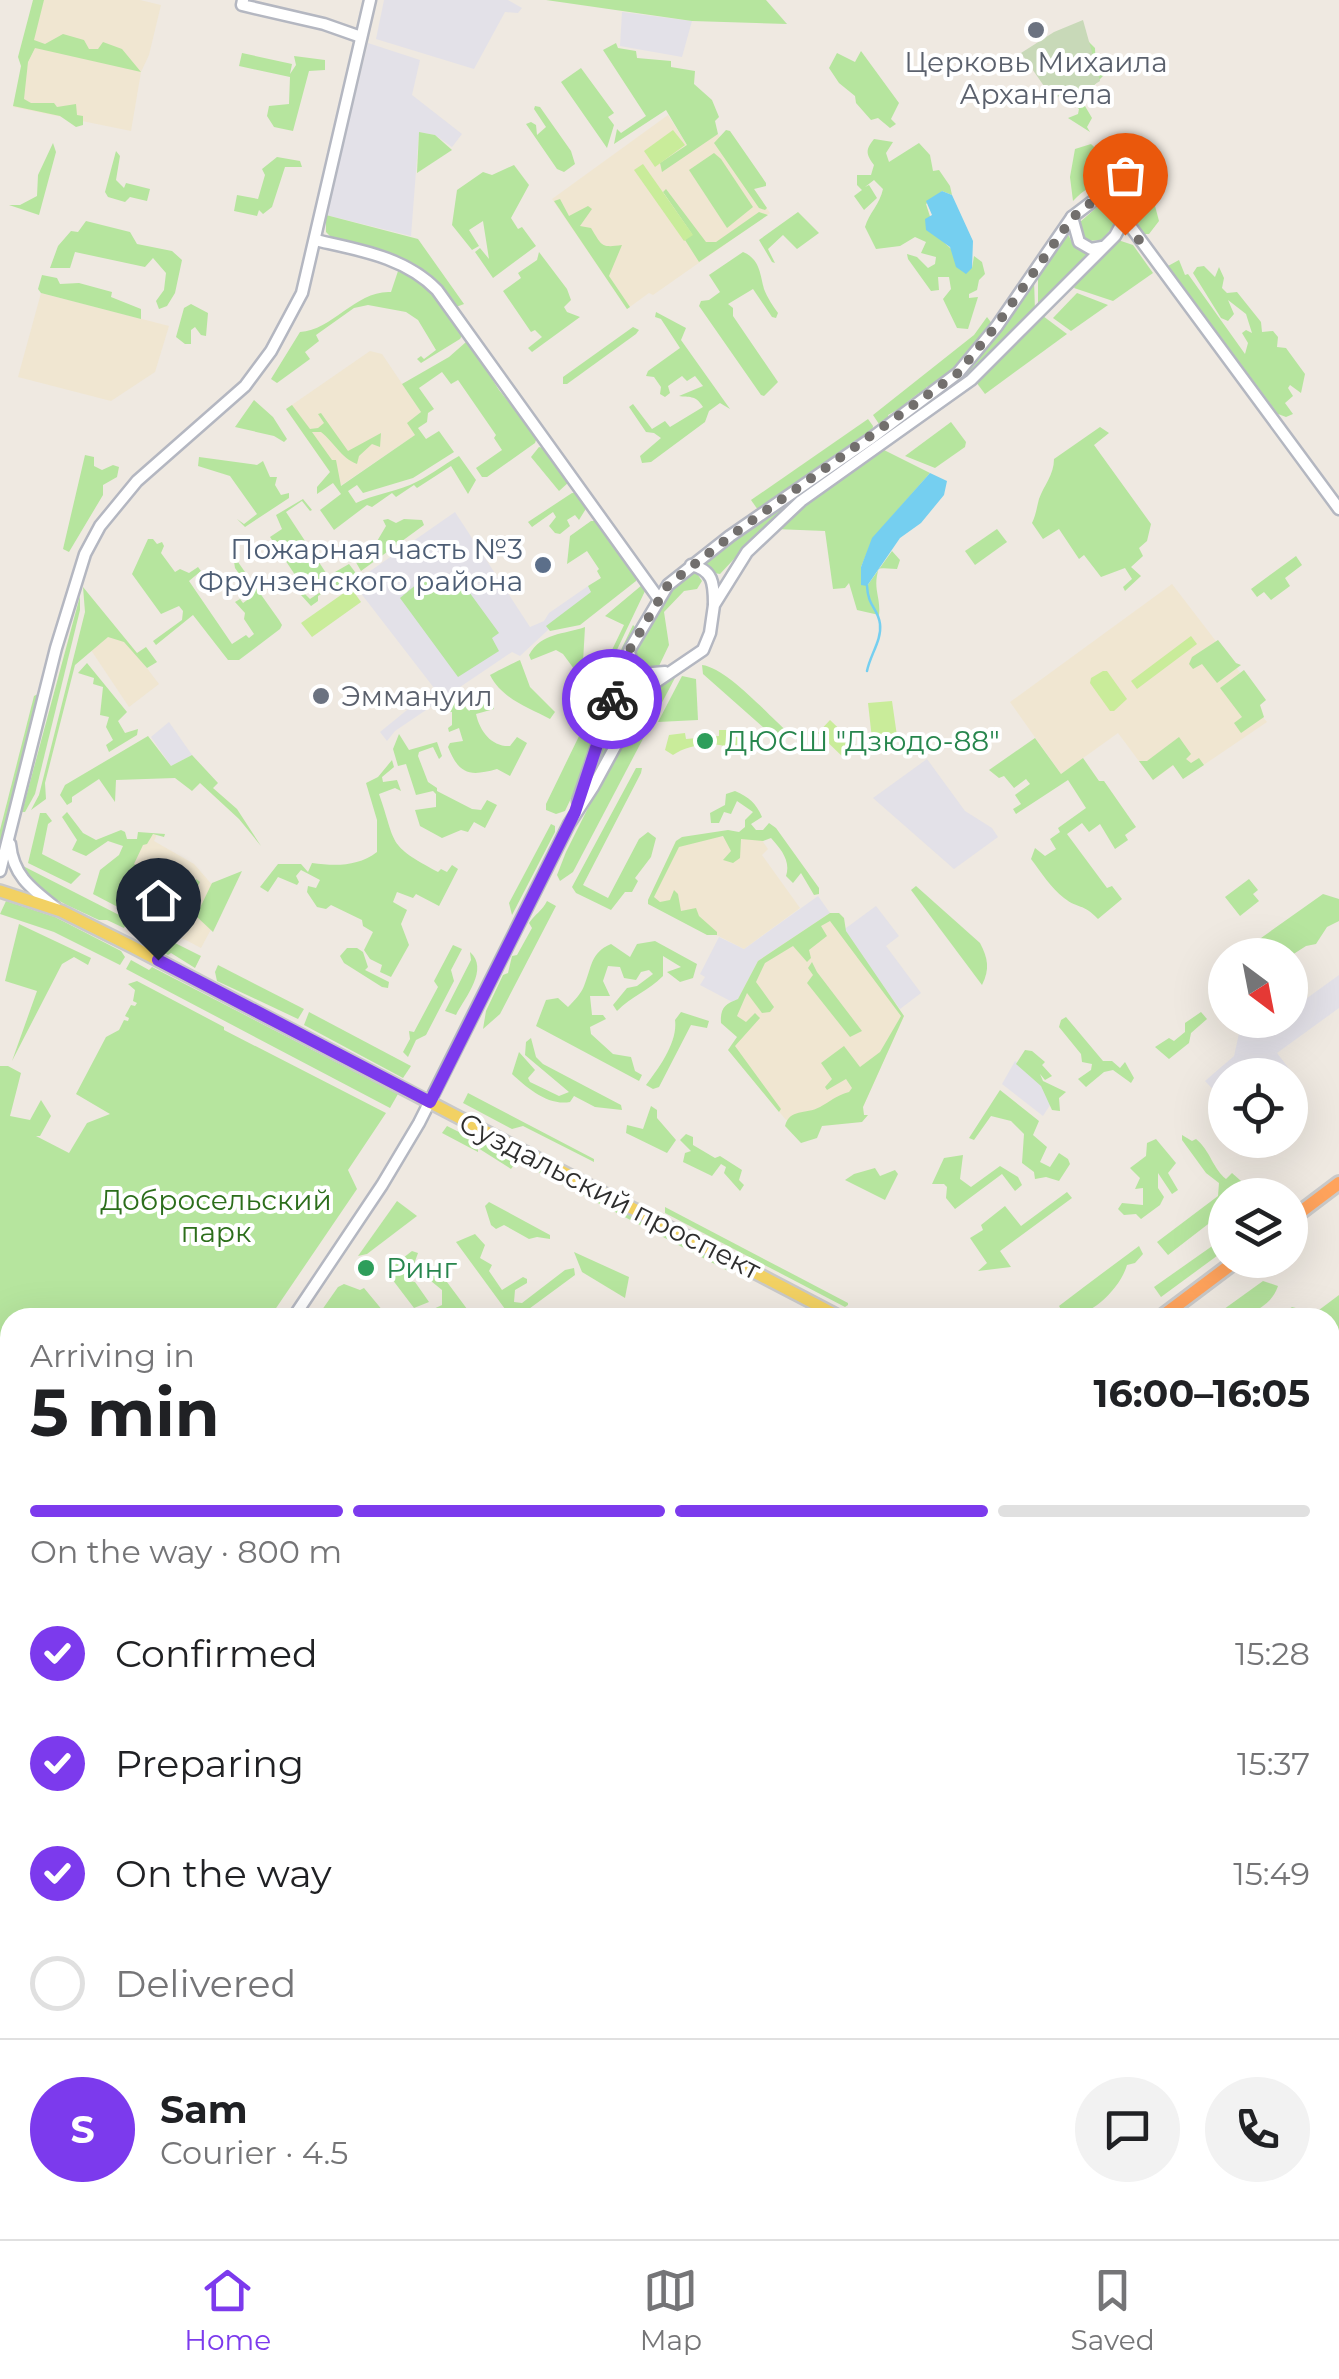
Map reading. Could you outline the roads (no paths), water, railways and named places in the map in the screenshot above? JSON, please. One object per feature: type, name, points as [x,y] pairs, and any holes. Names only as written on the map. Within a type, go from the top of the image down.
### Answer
[{"type":"highway","points":[[1308,1206],[1339,1183]]},
{"type":"highway","points":[[1173,1308],[1212,1278]]},
{"type":"main road","points":[[0,871],[56,648],[85,554],[100,526],[137,481],[245,386],[297,304],[370,0]]},
{"type":"main road","points":[[243,2],[360,37]]},
{"type":"main road","points":[[300,1308],[382,1184],[430,1102],[575,812],[630,649],[668,585],[958,373],[1072,218],[1097,198],[1111,200],[1120,210],[1339,509]]},
{"type":"main road","points":[[714,604],[747,552],[782,517],[971,380],[1114,236],[1121,225],[1120,210]]},
{"type":"main road","points":[[1072,218],[1079,242],[1091,249],[1103,247]]},
{"type":"main road","points":[[1114,236],[1139,240]]},
{"type":"main road","points":[[315,240],[409,267],[437,290],[658,599]]},
{"type":"main road","points":[[575,812],[593,787],[647,688],[703,650],[714,604],[712,578],[702,568],[691,565]]},
{"type":"main road","points":[[630,649],[634,670],[641,674],[672,670]]},
{"type":"main road","points":[[9,835],[15,870],[61,912]]},
{"type":"main road","name":"Суздальский проспект","points":[[0,891],[61,912],[281,1022],[823,1308]]},
{"type":"water","points":[[942,191],[952,195],[973,241],[972,268],[966,274],[956,267],[950,247],[926,230],[925,219],[932,215],[926,201]]},
{"type":"water","points":[[930,473],[947,481],[944,495],[921,523],[900,538],[867,586],[861,585],[861,567],[872,538]]},
{"type":"waterway","points":[[867,586],[880,630],[867,671]]},
{"type":"place","name":"Церковь Михаила Архангела","points":[[1036,30]]},
{"type":"place","name":"Пожарная часть №3 Фрунзенского района","points":[[543,565]]},
{"type":"place","name":"Эммануил","points":[[321,696]]},
{"type":"place","name":"ДЮСШ \"Дзюдо-88\"","points":[[705,741]]},
{"type":"place","name":"Ринг","points":[[366,1268]]},
{"type":"park label","name":"Добросельский парк","points":[[216,1216]]}]
